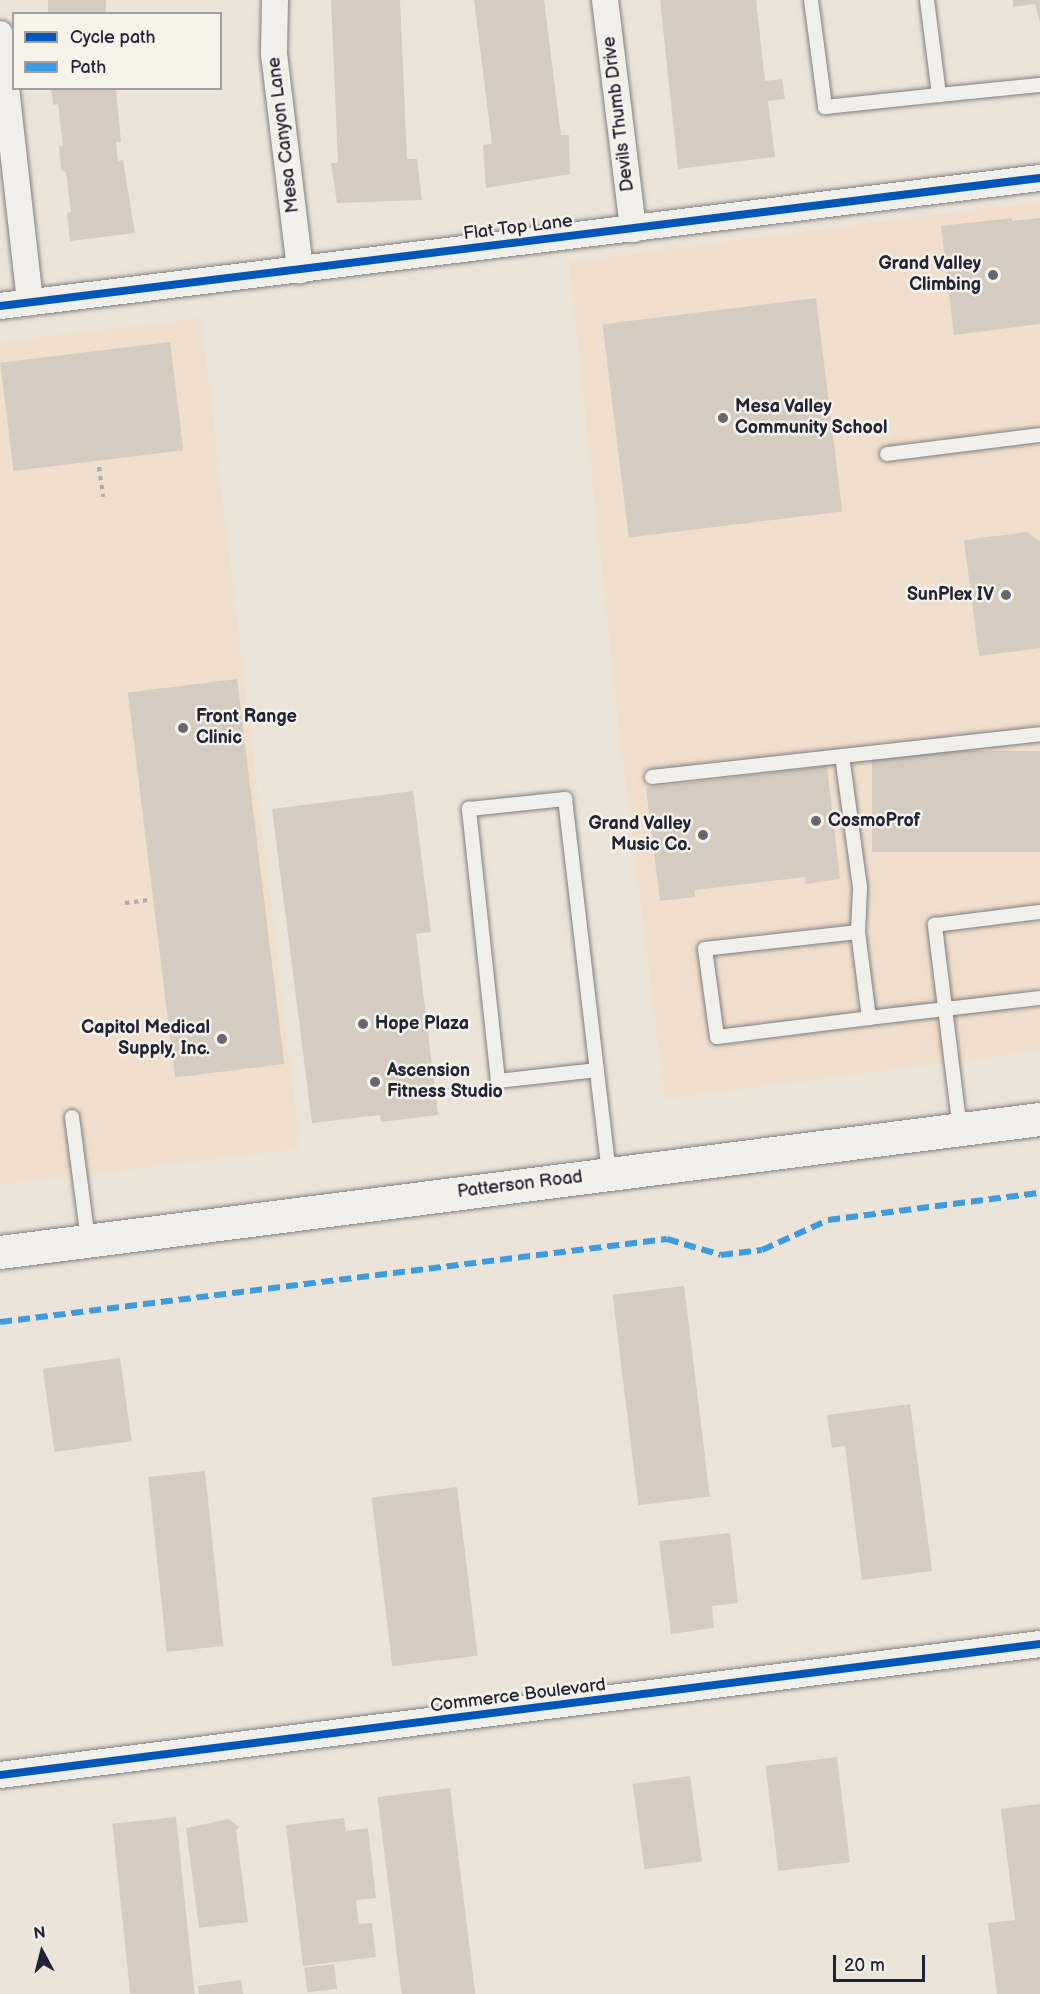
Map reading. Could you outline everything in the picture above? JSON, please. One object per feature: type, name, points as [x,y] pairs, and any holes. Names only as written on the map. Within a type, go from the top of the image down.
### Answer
[{"type":"main road","name":"Patterson Road","points":[[0,1252],[1040,1119]]},
{"type":"street","name":"Mesa Canyon Lane","points":[[275,0],[274,54],[300,270]]},
{"type":"street","name":"Devils Thumb Drive","points":[[605,0],[633,229]]},
{"type":"street","points":[[0,34],[30,302]]},
{"type":"street","name":"Flat Top Lane","points":[[0,306],[1040,178]]},
{"type":"street","name":"Commerce Boulevard","points":[[0,1775],[1040,1644]]},
{"type":"lane","points":[[811,0],[825,107],[1040,85]]},
{"type":"lane","points":[[927,0],[939,95]]},
{"type":"lane","points":[[887,454],[1040,435]]},
{"type":"lane","points":[[652,777],[1040,734]]},
{"type":"lane","points":[[842,756],[860,888],[858,932],[869,1018]]},
{"type":"lane","points":[[597,1070],[498,1081],[470,809],[565,799],[597,1070],[609,1174]]},
{"type":"lane","points":[[960,1130],[935,925],[1040,912]]},
{"type":"lane","points":[[858,932],[705,949],[717,1037],[1040,998]]},
{"type":"lane","points":[[72,1117],[88,1241]]},
{"type":"path","points":[[99,467],[103,497]]},
{"type":"path","points":[[125,903],[151,900]]},
{"type":"shaded area","points":[[1040,201],[1040,1051],[665,1099],[622,754],[569,262]]},
{"type":"shaded area","points":[[201,318],[300,1149],[0,1185],[0,342]]},
{"type":"building","points":[[48,0],[106,0],[106,12],[48,12]]},
{"type":"building","points":[[331,0],[400,0],[407,159],[417,159],[422,200],[337,203],[331,163],[338,163]]},
{"type":"building","points":[[474,0],[544,0],[561,135],[569,135],[570,174],[486,188],[483,145],[492,144]]},
{"type":"building","points":[[660,0],[756,0],[765,81],[782,79],[785,99],[768,101],[775,157],[678,169]]},
{"type":"building","points":[[1013,0],[1040,0],[1040,23],[1035,4],[1013,7]]},
{"type":"building","points":[[51,90],[116,90],[121,142],[116,142],[118,161],[123,160],[135,233],[70,241],[67,213],[71,212],[66,172],[61,170],[59,146],[63,146],[58,104],[53,105]]},
{"type":"building","name":"Grand Valley Climbing","points":[[1012,218],[1012,221],[1040,218],[1040,324],[954,335],[941,226]]},
{"type":"building","name":"Mesa Valley Community School","points":[[816,298],[842,511],[629,538],[603,324]]},
{"type":"building","points":[[170,342],[183,450],[14,471],[0,363]]},
{"type":"building","name":"SunPlex IV","points":[[1027,532],[1040,542],[1040,648],[979,656],[964,540]]},
{"type":"building","points":[[237,679],[284,1064],[175,1078],[128,692]]},
{"type":"building","points":[[872,751],[1040,751],[1040,852],[872,852]]},
{"type":"building","points":[[827,766],[840,879],[806,884],[805,877],[695,890],[695,897],[660,901],[646,788]]},
{"type":"building","name":"Hope Plaza","points":[[413,791],[431,932],[416,934],[438,1115],[381,1122],[380,1115],[312,1123],[272,809]]},
{"type":"building","points":[[684,1286],[710,1496],[638,1505],[613,1295]]},
{"type":"building","points":[[120,1358],[132,1441],[54,1452],[43,1369]]},
{"type":"building","points":[[910,1404],[932,1571],[862,1580],[845,1446],[832,1448],[827,1415]]},
{"type":"building","points":[[205,1471],[223,1646],[167,1652],[148,1477]]},
{"type":"building","points":[[457,1487],[478,1656],[392,1666],[372,1497]]},
{"type":"building","points":[[730,1533],[738,1603],[712,1606],[714,1628],[671,1634],[659,1541]]},
{"type":"building","points":[[837,1757],[850,1862],[778,1871],[766,1766]]},
{"type":"building","points":[[690,1776],[702,1861],[645,1869],[633,1784]]},
{"type":"building","points":[[450,1788],[475,1994],[402,1994],[378,1797]]},
{"type":"building","points":[[1040,1804],[1040,1994],[997,1994],[988,1923],[1015,1920],[1001,1809]]},
{"type":"building","points":[[176,1817],[195,1994],[130,1994],[112,1824]]},
{"type":"building","points":[[344,1818],[346,1831],[368,1828],[376,1898],[356,1900],[359,1924],[372,1923],[376,1957],[303,1966],[286,1825]]},
{"type":"building","points":[[229,1819],[239,1827],[236,1831],[248,1922],[199,1928],[186,1828]]},
{"type":"building","points":[[334,1964],[337,1989],[307,1992],[304,1968]]},
{"type":"building","points":[[241,1980],[243,1994],[199,1994],[198,1986]]},
{"type":"marked path","points":[[0,1322],[667,1239],[721,1255],[762,1250],[828,1220],[1040,1193]]},
{"type":"cycle path","points":[[0,306],[1040,178]]},
{"type":"cycle path","points":[[0,1775],[1040,1644]]},
{"type":"place","name":"Grand Valley Climbing","points":[[993,275]]},
{"type":"place","name":"Mesa Valley Community School","points":[[723,418]]},
{"type":"place","name":"SunPlex IV","points":[[1006,595]]},
{"type":"place","name":"Front Range Clinic","points":[[183,728]]},
{"type":"place","name":"CosmoProf","points":[[816,821]]},
{"type":"place","name":"Grand Valley Music Co.","points":[[703,835]]},
{"type":"place","name":"Hope Plaza","points":[[363,1024]]},
{"type":"place","name":"Capitol Medical Supply, Inc.","points":[[222,1039]]},
{"type":"place","name":"Ascension Fitness Studio","points":[[375,1082]]}]
